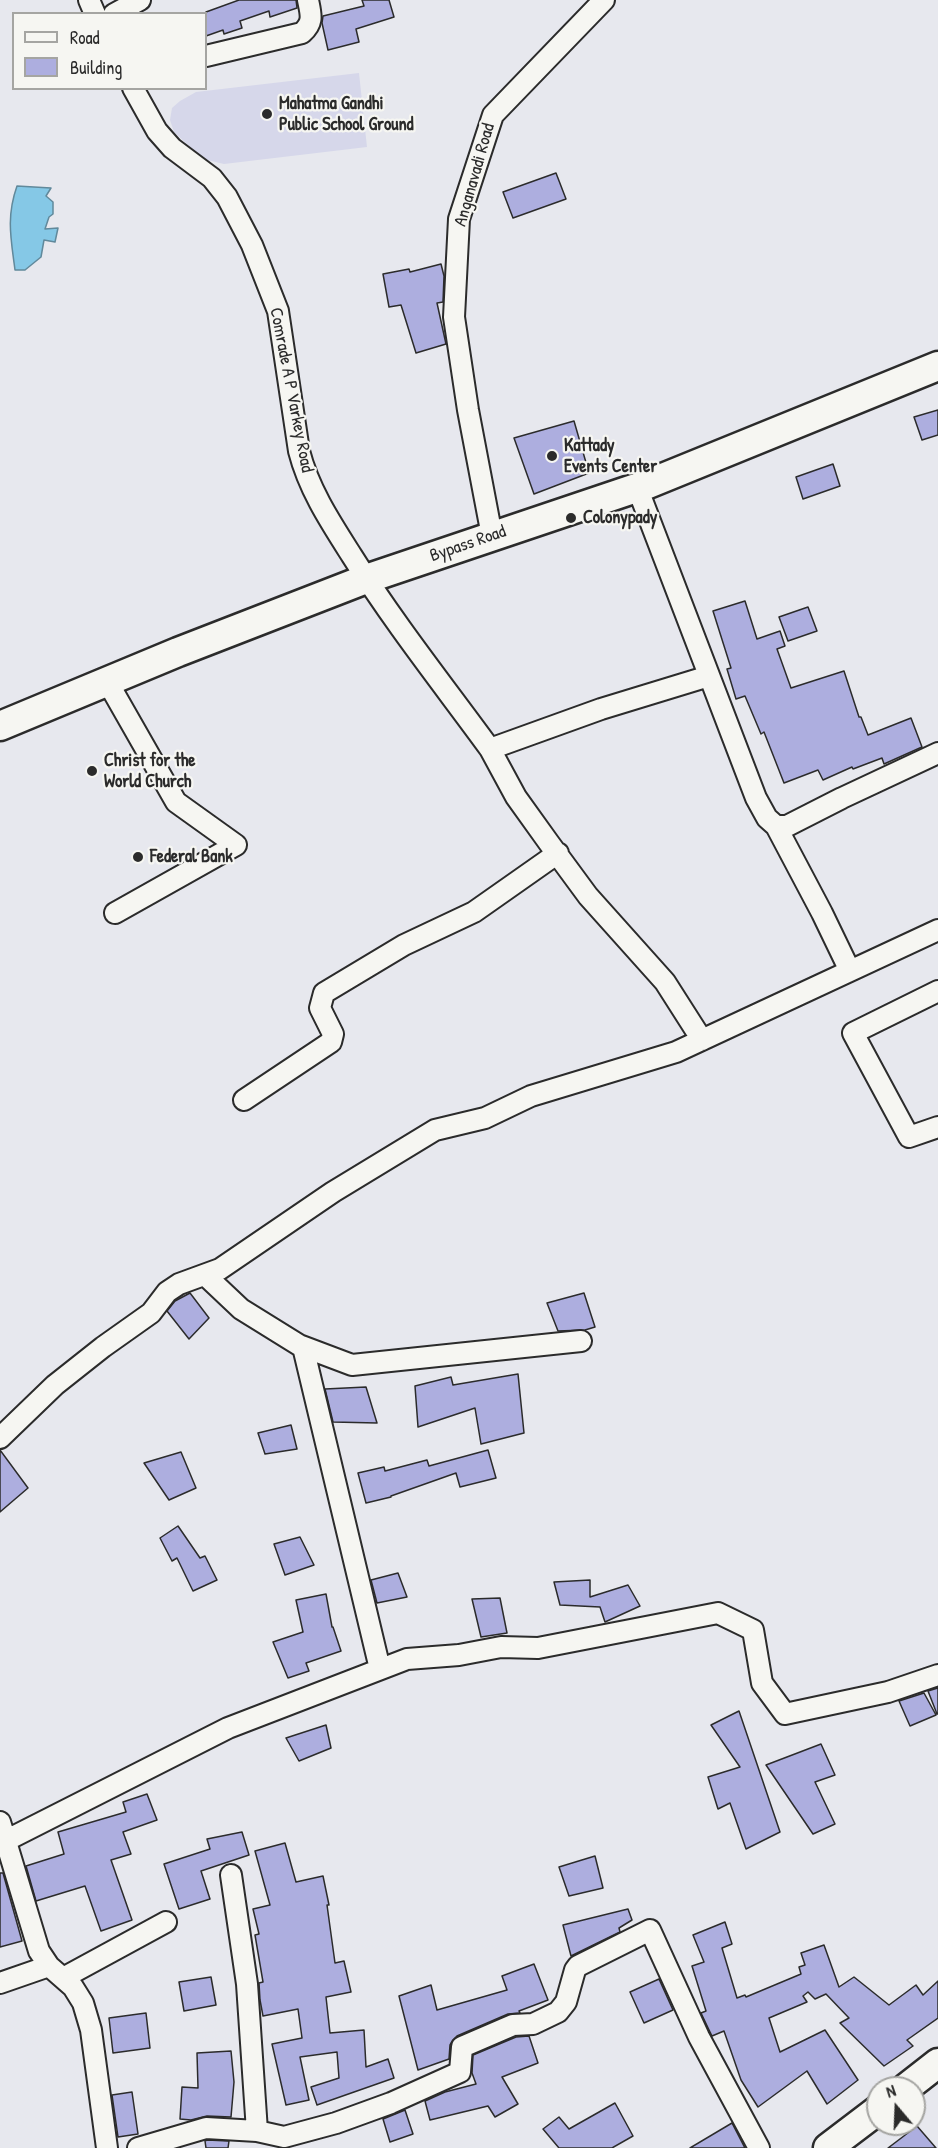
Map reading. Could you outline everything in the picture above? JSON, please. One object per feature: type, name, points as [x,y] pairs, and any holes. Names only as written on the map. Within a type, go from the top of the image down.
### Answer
[{"type":"main road","name":"Bypass Road","points":[[0,726],[107,681],[366,579],[637,487],[938,366]]},
{"type":"main road","points":[[921,2076],[938,2063]]},
{"type":"main road","points":[[828,2148],[866,2118]]},
{"type":"street","points":[[118,12],[140,0]]},
{"type":"street","points":[[207,56],[302,33],[309,26],[311,15],[308,0]]},
{"type":"street","name":"Anganavadi Road","points":[[492,537],[468,410],[454,317],[459,219],[493,114],[604,0]]},
{"type":"street","name":"Comrade A P Varkey Road","points":[[135,90],[157,131],[172,148],[212,178],[227,196],[252,245],[278,311],[303,469],[322,508],[366,579],[490,749],[516,797],[588,896],[666,982],[702,1040]]},
{"type":"street","points":[[637,487],[756,798],[767,818],[776,826],[822,913],[849,971]]},
{"type":"street","points":[[490,749],[601,709],[709,676]]},
{"type":"street","points":[[107,681],[176,801],[236,844],[115,913]]},
{"type":"street","points":[[776,826],[787,826],[938,753]]},
{"type":"street","points":[[244,1100],[331,1042],[333,1034],[320,1008],[324,993],[404,945],[474,912],[558,853]]},
{"type":"street","points":[[0,1438],[55,1385],[151,1313],[167,1292],[179,1284],[220,1269],[333,1192],[435,1130],[485,1118],[531,1095],[676,1052],[938,930]]},
{"type":"street","points":[[938,991],[853,1033],[909,1137],[938,1127]]},
{"type":"street","points":[[205,1275],[241,1310],[303,1347],[352,1365],[581,1341]]},
{"type":"street","points":[[303,1347],[380,1669]]},
{"type":"street","points":[[107,2148],[91,2030],[83,2002],[73,1987],[56,1972],[39,1951],[3,1831],[228,1728],[407,1659],[459,1655],[501,1647],[538,1648],[718,1613],[753,1630],[762,1683],[785,1714],[888,1692],[938,1676]]},
{"type":"street","points":[[231,1875],[247,1984],[257,2131]]},
{"type":"street","points":[[0,1983],[56,1972],[166,1922]]},
{"type":"street","points":[[138,2148],[206,2128],[257,2131],[284,2137],[336,2123],[391,2103],[460,2072],[462,2047],[513,2025],[533,2024],[558,2012],[566,2002],[578,1966],[650,1930],[699,2037],[759,2148]]},
{"type":"shaded area","name":"Mahatma Gandhi Public School Ground","points":[[359,73],[367,147],[224,164],[203,159],[174,132],[170,120],[172,108],[196,92]]},
{"type":"water","points":[[17,186],[51,188],[46,196],[53,202],[53,214],[49,217],[45,229],[58,228],[55,242],[44,240],[41,257],[25,270],[15,270],[11,238],[11,208]]},
{"type":"building","points":[[239,0],[296,0],[297,8],[270,17],[269,11],[240,21],[242,28],[224,34],[223,30],[207,36],[206,12]]},
{"type":"building","points":[[362,0],[389,0],[394,17],[356,29],[359,42],[328,50],[322,23],[323,16],[364,6]]},
{"type":"building","points":[[556,173],[566,199],[513,218],[503,192]]},
{"type":"building","points":[[441,264],[444,276],[443,302],[437,303],[446,344],[416,353],[401,305],[389,307],[383,274],[409,269],[410,272]]},
{"type":"building","points":[[938,410],[938,435],[922,440],[914,417]]},
{"type":"building","name":"Kattady Events Center","points":[[574,421],[589,473],[534,494],[514,438]]},
{"type":"building","points":[[833,464],[840,486],[803,499],[796,477]]},
{"type":"building","points":[[745,601],[757,639],[780,631],[785,646],[777,649],[791,688],[844,671],[859,717],[868,735],[911,718],[922,747],[884,764],[882,758],[853,769],[852,767],[823,780],[818,770],[784,783],[764,732],[761,734],[745,696],[736,699],[727,669],[731,668],[713,611]]},
{"type":"building","points":[[808,607],[817,631],[788,641],[779,617]]},
{"type":"building","points":[[190,1293],[209,1318],[189,1339],[167,1311],[175,1301]]},
{"type":"building","points":[[584,1293],[595,1327],[585,1330],[558,1331],[547,1303]]},
{"type":"building","points":[[518,1374],[524,1433],[481,1444],[475,1408],[418,1427],[415,1386],[451,1377],[453,1385]]},
{"type":"building","points":[[366,1387],[377,1423],[333,1422],[325,1389]]},
{"type":"building","points":[[291,1425],[297,1449],[265,1454],[258,1433]]},
{"type":"building","points":[[0,1450],[28,1488],[0,1512]]},
{"type":"building","points":[[488,1450],[496,1478],[460,1487],[456,1473],[391,1497],[366,1503],[358,1473],[384,1467],[385,1471],[427,1460],[429,1466]]},
{"type":"building","points":[[181,1452],[196,1488],[169,1500],[144,1463]]},
{"type":"building","points":[[178,1526],[200,1558],[205,1556],[217,1580],[193,1591],[177,1558],[172,1561],[160,1538]]},
{"type":"building","points":[[300,1537],[314,1565],[285,1575],[274,1544]]},
{"type":"building","points":[[398,1573],[407,1597],[377,1603],[371,1580]]},
{"type":"building","points":[[590,1580],[590,1597],[628,1585],[640,1606],[605,1622],[600,1607],[560,1605],[554,1582]]},
{"type":"building","points":[[326,1594],[332,1627],[341,1651],[306,1663],[309,1671],[288,1678],[273,1642],[303,1632],[296,1600]]},
{"type":"building","points":[[500,1598],[507,1633],[481,1637],[472,1599]]},
{"type":"building","points":[[938,1688],[938,1714],[937,1714],[928,1691]]},
{"type":"building","points":[[924,1693],[936,1715],[910,1726],[899,1701]]},
{"type":"building","points":[[739,1711],[780,1832],[746,1849],[730,1803],[718,1809],[708,1777],[740,1767],[711,1725]]},
{"type":"building","points":[[326,1725],[331,1748],[299,1761],[286,1738]]},
{"type":"building","points":[[821,1744],[835,1775],[815,1782],[835,1824],[813,1834],[766,1765]]},
{"type":"building","points":[[147,1794],[157,1820],[123,1832],[131,1854],[111,1860],[132,1920],[101,1931],[85,1886],[36,1901],[26,1866],[64,1854],[58,1832],[126,1812],[123,1802]]},
{"type":"building","points":[[242,1832],[249,1855],[201,1871],[210,1899],[179,1909],[164,1864],[210,1849],[207,1839]]},
{"type":"building","points":[[285,1843],[296,1882],[323,1876],[329,1905],[327,1905],[335,1963],[344,1961],[351,1992],[326,1997],[330,2033],[364,2030],[366,2067],[388,2059],[394,2078],[317,2105],[311,2087],[339,2078],[337,2052],[300,2057],[309,2100],[286,2105],[272,2044],[302,2038],[298,2009],[263,2016],[260,2000],[259,1983],[263,1982],[255,1935],[259,1934],[253,1909],[270,1905],[255,1851]]},
{"type":"building","points":[[595,1856],[603,1888],[569,1896],[559,1867]]},
{"type":"building","points":[[0,1873],[3,1873],[22,1941],[0,1947]]},
{"type":"building","points":[[628,1909],[632,1920],[619,1928],[620,1932],[571,1956],[563,1925]]},
{"type":"building","points":[[725,1922],[732,1944],[722,1948],[737,1998],[745,1995],[746,1997],[801,1974],[799,1967],[805,1965],[801,1953],[824,1945],[839,1987],[854,1977],[889,2005],[916,1985],[923,1995],[938,1981],[938,2018],[907,2040],[913,2046],[884,2066],[840,2023],[849,2018],[826,1994],[815,1999],[808,1992],[803,1996],[807,2002],[769,2018],[780,2052],[825,2030],[858,2080],[827,2104],[807,2071],[758,2107],[741,2080],[724,2031],[712,2036],[701,2013],[706,2011],[692,1966],[704,1962],[693,1935]]},
{"type":"building","points":[[534,1964],[548,2000],[457,2036],[450,2045],[449,2059],[418,2070],[399,1996],[431,1985],[437,2010],[507,1990],[502,1976]]},
{"type":"building","points":[[211,1977],[216,2005],[184,2011],[179,1982]]},
{"type":"building","points":[[659,1979],[673,2010],[644,2023],[630,1992]]},
{"type":"building","points":[[146,2013],[150,2048],[113,2053],[109,2018]]},
{"type":"building","points":[[529,2036],[538,2063],[502,2077],[518,2104],[495,2117],[488,2106],[430,2120],[425,2101],[445,2092],[476,2084],[472,2073],[473,2055],[516,2037]]},
{"type":"building","points":[[231,2051],[234,2082],[231,2117],[207,2116],[191,2120],[180,2119],[182,2087],[198,2088],[197,2053]]},
{"type":"building","points":[[132,2092],[138,2134],[118,2137],[112,2095]]},
{"type":"building","points":[[615,2103],[633,2136],[612,2148],[559,2148],[543,2129],[559,2117],[569,2129]]},
{"type":"building","points":[[405,2110],[413,2134],[390,2142],[383,2119]]},
{"type":"building","points":[[732,2123],[745,2148],[690,2148]]},
{"type":"building","points":[[904,2136],[926,2136],[936,2148],[888,2148]]},
{"type":"building","points":[[205,2141],[229,2141],[228,2148],[206,2148]]},
{"type":"place","name":"Mahatma Gandhi Public School Ground","points":[[267,114]]},
{"type":"place","name":"Kattady Events Center","points":[[552,456]]},
{"type":"place","name":"Colonypady","points":[[571,518]]},
{"type":"place","name":"Christ for the World Church","points":[[92,771]]},
{"type":"place","name":"Federal Bank","points":[[138,857]]}]
